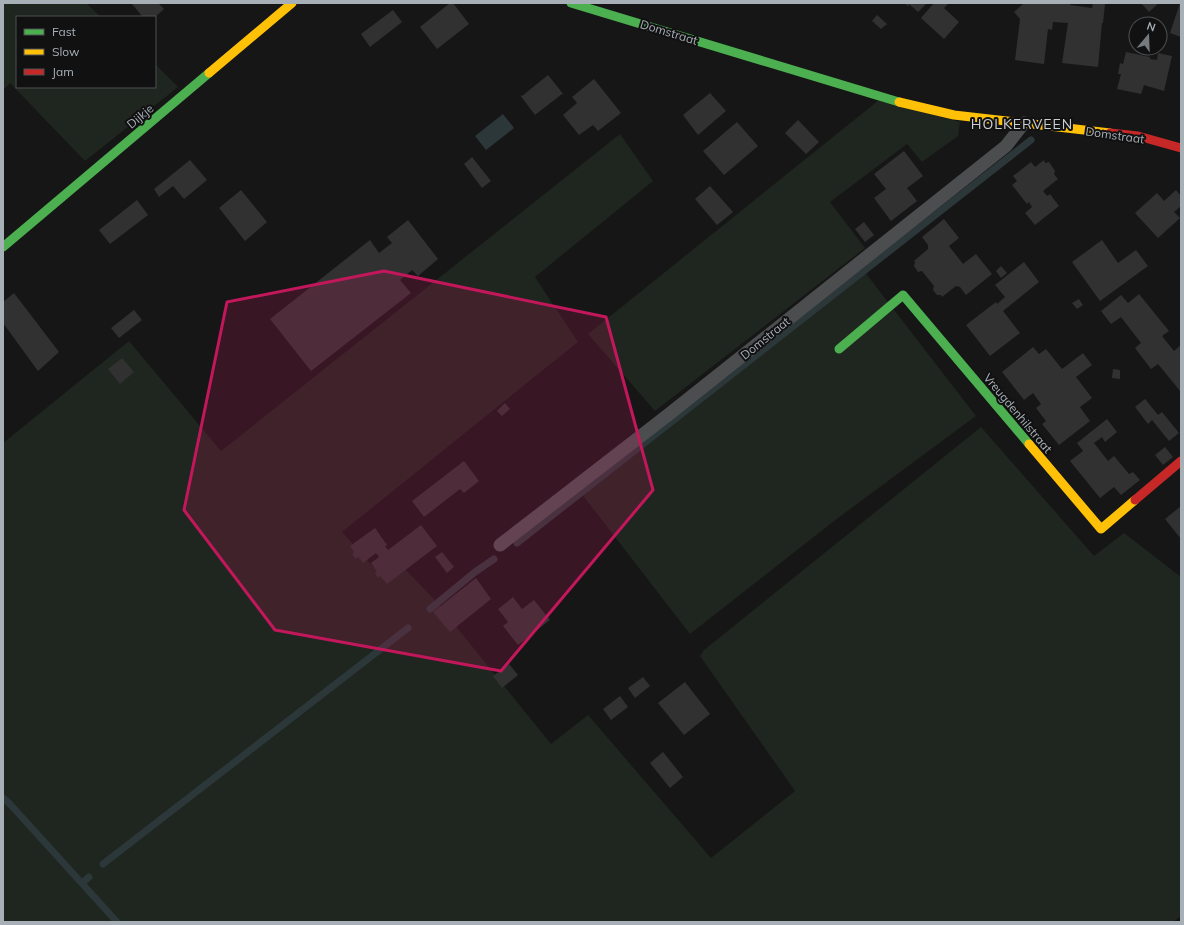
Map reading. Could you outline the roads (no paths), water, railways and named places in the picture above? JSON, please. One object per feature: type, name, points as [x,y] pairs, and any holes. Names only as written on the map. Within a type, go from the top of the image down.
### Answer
[{"type":"street","name":"Dijkje","points":[[3,247],[292,3]]},
{"type":"street","name":"Domstraat","points":[[571,3],[902,103],[954,115],[1138,136],[1181,148]]},
{"type":"street","name":"Vreugdenhilstraat","points":[[839,349],[903,295],[1101,530],[1181,461]]},
{"type":"lane","name":"Domstraat","points":[[500,545],[668,415],[1006,146],[1024,123]]},
{"type":"waterway","points":[[517,543],[1031,140]]},
{"type":"waterway","points":[[430,609],[475,572],[494,559]]},
{"type":"waterway","points":[[103,864],[408,628]]},
{"type":"waterway","points":[[3,798],[117,922]]},
{"type":"waterway","points":[[82,883],[89,877]]},
{"type":"district","name":"HOLKERVEEN","points":[[1022,124]]}]
